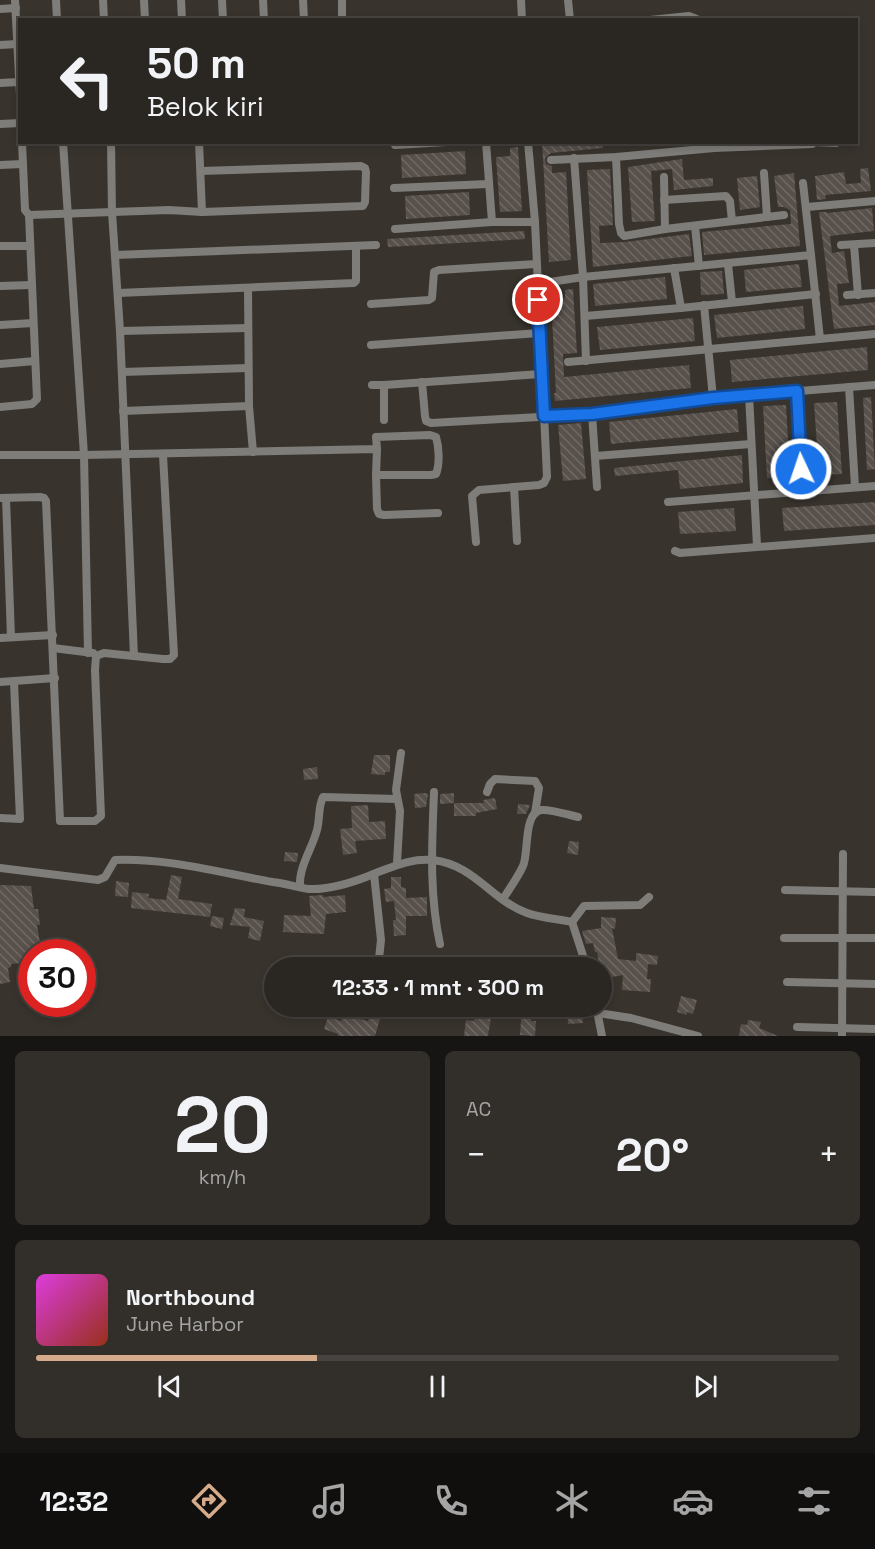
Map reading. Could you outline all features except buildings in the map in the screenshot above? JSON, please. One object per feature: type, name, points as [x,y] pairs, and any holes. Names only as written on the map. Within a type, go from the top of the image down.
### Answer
[{"type":"street","points":[[56,0],[57,18]]},
{"type":"street","points":[[103,0],[104,18]]},
{"type":"street","points":[[144,0],[145,18]]},
{"type":"street","points":[[181,0],[182,18]]},
{"type":"street","points":[[222,0],[223,18]]},
{"type":"street","points":[[263,0],[264,18]]},
{"type":"street","points":[[303,0],[304,18]]},
{"type":"street","points":[[342,0],[342,18]]},
{"type":"street","points":[[521,0],[522,18]]},
{"type":"street","points":[[568,0],[570,18]]},
{"type":"street","points":[[0,9],[16,4],[18,63]]},
{"type":"street","points":[[670,18],[689,16],[694,18]]},
{"type":"street","points":[[0,45],[17,44]]},
{"type":"street","points":[[0,83],[18,82]]},
{"type":"street","points":[[0,124],[18,123]]},
{"type":"street","points":[[0,406],[25,406],[37,399],[29,215],[25,210],[22,144]]},
{"type":"street","points":[[63,144],[84,455],[88,653]]},
{"type":"street","points":[[111,144],[112,212],[120,331],[134,656]]},
{"type":"street","points":[[199,144],[202,212]]},
{"type":"street","points":[[395,145],[412,144]]},
{"type":"street","points":[[486,144],[492,222]]},
{"type":"street","points":[[476,542],[472,496],[474,492],[539,485],[544,483],[547,477],[535,222],[528,144]]},
{"type":"street","points":[[551,160],[616,157],[714,145],[764,144]]},
{"type":"street","points":[[616,157],[621,233],[624,236],[784,215]]},
{"type":"street","points":[[574,158],[583,277],[586,361]]},
{"type":"street","points":[[0,165],[23,164]]},
{"type":"street","points":[[29,215],[66,212],[169,210],[202,212],[363,206],[365,202],[366,172],[361,166],[201,171]]},
{"type":"street","points":[[764,173],[767,217]]},
{"type":"street","points":[[664,177],[665,229]]},
{"type":"street","points":[[394,188],[488,183]]},
{"type":"street","points":[[803,183],[820,339]]},
{"type":"street","points":[[664,200],[726,196],[730,201],[732,221]]},
{"type":"street","points":[[807,207],[875,201]]},
{"type":"street","points":[[395,229],[492,222],[535,222]]},
{"type":"street","points":[[695,226],[699,266]]},
{"type":"street","points":[[841,245],[875,243]]},
{"type":"street","points":[[115,255],[376,245]]},
{"type":"street","points":[[854,245],[858,295]]},
{"type":"street","points":[[0,246],[30,246]]},
{"type":"street","points":[[118,293],[354,283],[356,281],[356,247]]},
{"type":"street","points":[[537,284],[583,277],[810,255]]},
{"type":"street","points":[[371,304],[429,300],[434,294],[434,272],[439,270],[536,264]]},
{"type":"street","points":[[728,264],[732,302]]},
{"type":"street","points":[[674,268],[681,308]]},
{"type":"street","points":[[0,286],[31,285]]},
{"type":"street","points":[[248,289],[249,406],[253,452]]},
{"type":"street","points":[[847,295],[875,293]]},
{"type":"street","points":[[585,316],[816,294]]},
{"type":"street","points":[[704,306],[713,398]]},
{"type":"street","points":[[0,325],[33,323]]},
{"type":"street","points":[[120,331],[248,328]]},
{"type":"street","points":[[371,345],[539,333]]},
{"type":"street","points":[[568,362],[875,334]]},
{"type":"street","points":[[0,364],[35,361]]},
{"type":"street","points":[[122,372],[248,368]]},
{"type":"street","points":[[372,385],[541,374]]},
{"type":"street","points":[[422,382],[426,421],[431,423],[592,414],[713,398],[875,385]]},
{"type":"street","points":[[384,385],[384,420]]},
{"type":"street","points":[[849,387],[855,487]]},
{"type":"street","points":[[797,391],[803,490]]},
{"type":"street","points":[[749,395],[757,546]]},
{"type":"street","points":[[123,411],[249,406]]},
{"type":"street","points":[[592,414],[597,487]]},
{"type":"street","points":[[376,475],[436,474],[438,469],[436,437],[430,435],[376,437],[376,475],[379,514],[438,513]]},
{"type":"street","points":[[595,456],[751,444]]},
{"type":"street","points":[[0,455],[163,455],[376,449]]},
{"type":"street","points":[[53,648],[163,659],[170,659],[174,655],[163,455]]},
{"type":"street","points":[[668,502],[875,486]]},
{"type":"street","points":[[514,487],[517,541]]},
{"type":"street","points":[[11,637],[3,498],[40,496],[46,501],[48,510],[60,821],[95,821],[101,816],[95,670],[95,660],[99,654]]},
{"type":"street","points":[[675,551],[680,553],[875,538]]},
{"type":"street","points":[[0,638],[53,635]]},
{"type":"street","points":[[0,682],[55,678]]},
{"type":"street","points":[[0,818],[20,819],[14,682]]},
{"type":"street","points":[[397,863],[400,811],[396,790],[401,753]]},
{"type":"street","points":[[487,792],[495,779],[537,782],[539,788],[535,813],[527,836],[524,864],[503,898]]},
{"type":"street","points":[[434,792],[432,860],[434,914],[440,944]]},
{"type":"street","points":[[300,886],[299,873],[308,857],[318,828],[323,796],[397,799]]},
{"type":"street","points":[[535,813],[542,810],[578,817]]},
{"type":"street","points":[[842,1033],[843,854]]},
{"type":"street","points":[[0,868],[98,880],[105,877],[115,860],[158,861],[200,867],[308,889],[330,886],[374,874],[397,863],[432,860],[467,871],[527,913],[572,922]]},
{"type":"street","points":[[374,874],[381,940],[379,957]]},
{"type":"street","points":[[785,890],[875,892]]},
{"type":"street","points":[[572,922],[584,906],[640,905],[649,897]]},
{"type":"street","points":[[572,922],[583,957]]},
{"type":"street","points":[[784,938],[875,938]]},
{"type":"street","points":[[787,982],[875,984]]},
{"type":"street","points":[[612,1014],[698,1036]]},
{"type":"street","points":[[598,1017],[602,1036]]},
{"type":"street","points":[[797,1027],[842,1033],[875,1029]]},
{"type":"route","points":[[538,300],[544,416],[592,414],[713,398],[797,391],[801,469]]}]
